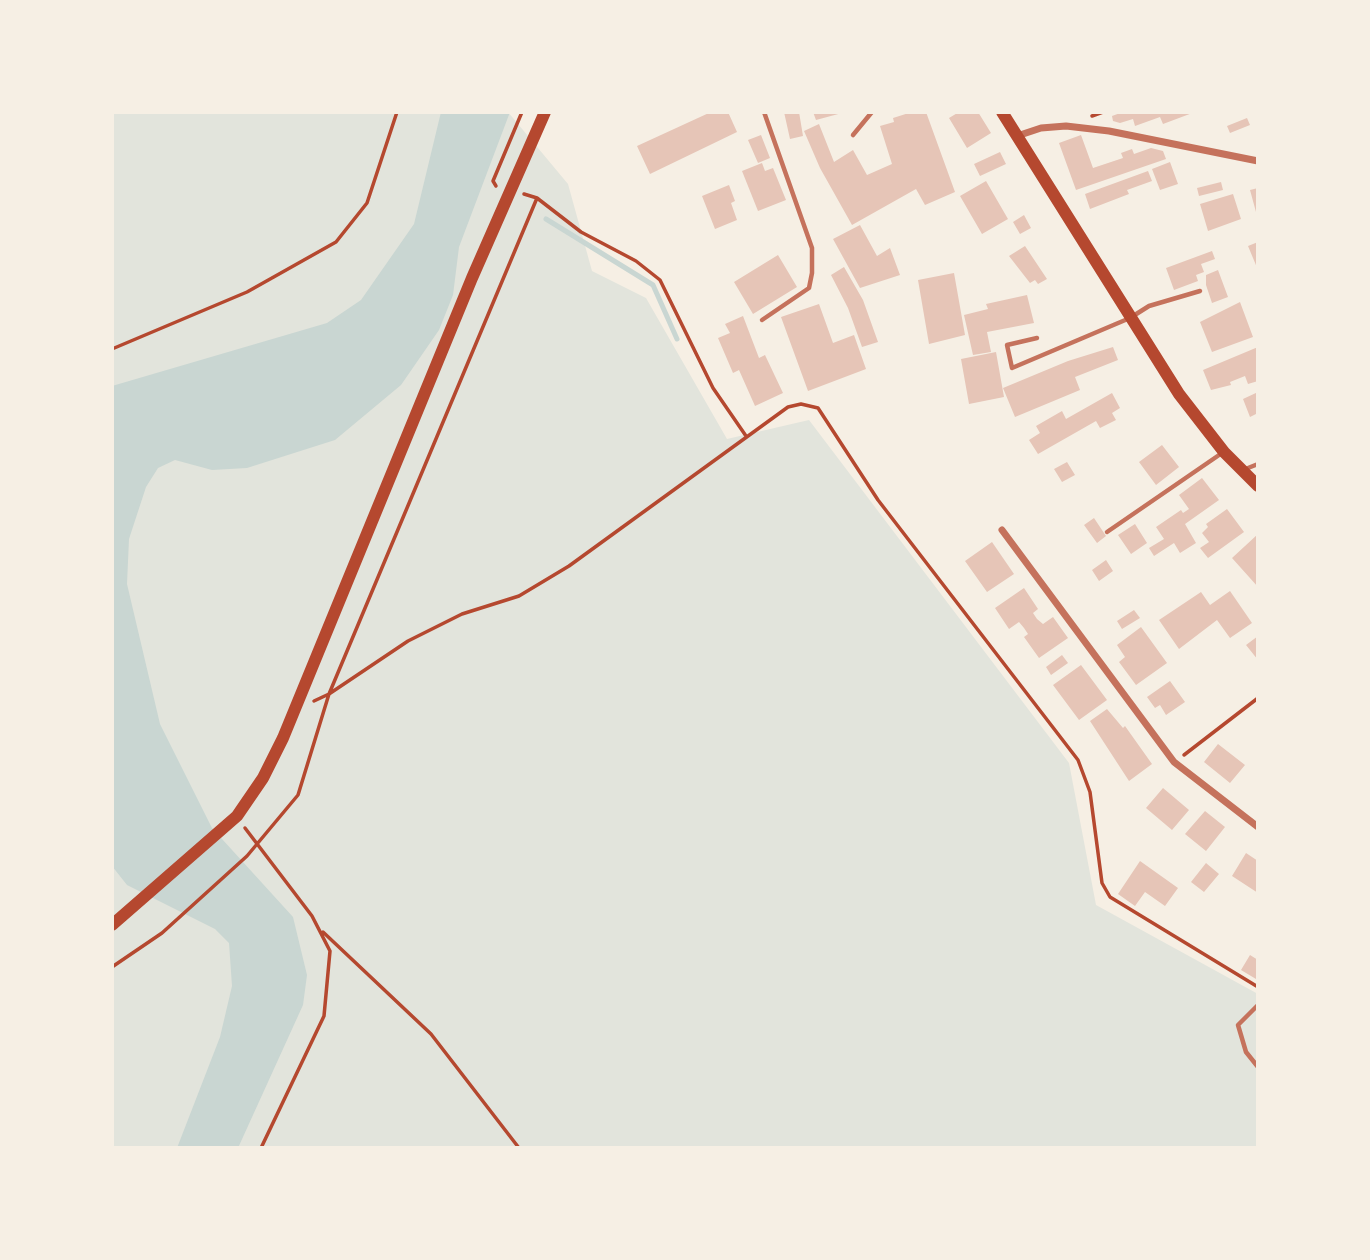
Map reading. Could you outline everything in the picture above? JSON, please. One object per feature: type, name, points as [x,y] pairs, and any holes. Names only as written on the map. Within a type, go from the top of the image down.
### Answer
[{"type":"main road","points":[[112,925],[129,913],[237,816],[263,778],[283,738],[472,278],[513,192],[545,112]]},
{"type":"main road","points":[[1002,112],[1180,394],[1224,452],[1258,486]]},
{"type":"street","points":[[1016,136],[1041,128],[1066,126],[1109,131],[1258,161]]},
{"type":"street","points":[[1002,530],[1174,762],[1258,827]]},
{"type":"lane","points":[[762,320],[809,288],[812,273],[812,248],[764,112]]},
{"type":"lane","points":[[853,135],[869,120],[872,112]]},
{"type":"lane","points":[[1037,338],[1007,345],[1012,368],[1130,318],[1149,306],[1200,291]]},
{"type":"lane","points":[[1107,531],[1224,452]]},
{"type":"lane","points":[[1242,470],[1258,464]]},
{"type":"lane","points":[[1258,1005],[1238,1024],[1246,1052],[1258,1068]]},
{"type":"path","points":[[112,349],[247,292],[337,242],[367,203],[397,112]]},
{"type":"path","points":[[513,192],[497,187],[493,181],[522,112]]},
{"type":"path","points":[[112,967],[162,933],[247,856],[298,795],[329,695],[537,198],[580,232],[636,261],[660,280],[713,388],[746,436]]},
{"type":"path","points":[[329,695],[408,641],[462,614],[519,596],[569,566],[788,407],[801,404],[818,408],[878,500],[1078,760],[1090,792],[1102,883],[1110,897],[1258,987]]},
{"type":"path","points":[[1174,762],[1258,698]]},
{"type":"path","points":[[237,816],[321,930],[431,1034],[519,1148]]},
{"type":"path","points":[[261,1148],[324,1017],[330,951],[321,930]]},
{"type":"shaded area","points":[[112,112],[508,112],[568,184],[592,271],[646,298],[727,439],[809,420],[1069,763],[1096,905],[1258,994],[1258,1148],[112,1148]]},
{"type":"shaded area","points":[[441,112],[510,112],[459,247],[453,295],[439,330],[401,385],[335,440],[247,468],[212,470],[175,460],[158,468],[146,487],[129,539],[127,584],[160,724],[212,828],[293,917],[307,975],[303,1005],[238,1148],[177,1148],[220,1037],[232,986],[229,943],[215,929],[127,885],[112,866],[112,386],[327,323],[361,300],[414,224]]},
{"type":"building","points":[[711,112],[728,112],[737,132],[650,174],[637,146]]},
{"type":"building","points":[[784,112],[799,112],[803,136],[790,139]]},
{"type":"building","points":[[813,112],[842,112],[842,113],[816,120]]},
{"type":"building","points":[[912,112],[926,112],[955,192],[925,205],[916,189],[852,225],[820,168],[804,131],[819,124],[834,162],[853,150],[867,175],[892,164],[880,126],[894,122],[893,118]]},
{"type":"building","points":[[959,112],[978,112],[991,133],[967,148],[949,118]]},
{"type":"building","points":[[1123,112],[1195,112],[1163,124],[1160,117],[1135,126],[1133,119],[1120,123],[1113,121],[1112,116]]},
{"type":"building","points":[[1247,118],[1250,125],[1230,133],[1227,126]]},
{"type":"building","points":[[761,135],[770,158],[758,163],[748,140]]},
{"type":"building","points":[[1081,135],[1093,168],[1123,158],[1121,153],[1132,149],[1134,154],[1151,148],[1163,151],[1166,159],[1076,190],[1059,143]]},
{"type":"building","points":[[1000,152],[1006,164],[980,176],[974,164]]},
{"type":"building","points":[[1170,162],[1178,184],[1160,190],[1152,169]]},
{"type":"building","points":[[762,163],[765,171],[773,168],[786,200],[758,211],[742,171]]},
{"type":"building","points":[[1148,171],[1152,181],[1127,190],[1129,194],[1090,209],[1085,194]]},
{"type":"building","points":[[986,181],[1008,219],[982,234],[960,196]]},
{"type":"building","points":[[1221,182],[1223,190],[1199,196],[1197,188]]},
{"type":"building","points":[[729,185],[735,201],[731,203],[737,220],[715,229],[702,196]]},
{"type":"building","points":[[1258,188],[1258,212],[1256,212],[1250,190]]},
{"type":"building","points":[[1233,194],[1241,219],[1208,231],[1200,204]]},
{"type":"building","points":[[1024,215],[1031,228],[1020,234],[1013,222]]},
{"type":"building","points":[[860,225],[877,256],[890,248],[900,275],[860,288],[833,239]]},
{"type":"building","points":[[1258,242],[1258,270],[1248,246]]},
{"type":"building","points":[[1025,246],[1047,279],[1038,284],[1035,280],[1030,283],[1009,256]]},
{"type":"building","points":[[1212,251],[1215,259],[1201,264],[1204,272],[1196,275],[1198,281],[1174,290],[1166,268]]},
{"type":"building","points":[[778,255],[797,287],[753,314],[734,282]]},
{"type":"building","points":[[844,267],[863,300],[878,342],[862,347],[848,308],[831,275]]},
{"type":"building","points":[[1218,270],[1228,297],[1212,303],[1206,275]]},
{"type":"building","points":[[954,273],[965,335],[929,344],[918,280]]},
{"type":"building","points":[[1027,295],[1034,323],[987,332],[991,352],[973,355],[964,315],[988,309],[986,304]]},
{"type":"building","points":[[1240,302],[1253,337],[1212,352],[1200,322]]},
{"type":"building","points":[[819,304],[833,343],[854,335],[866,369],[808,391],[781,317]]},
{"type":"building","points":[[743,316],[759,358],[765,355],[783,393],[755,406],[739,370],[733,373],[718,338],[730,333],[725,324]]},
{"type":"building","points":[[1113,347],[1118,360],[1075,377],[1080,390],[1015,417],[1003,388],[1068,361]]},
{"type":"building","points":[[1258,347],[1258,381],[1248,384],[1245,376],[1230,382],[1231,385],[1211,390],[1203,370]]},
{"type":"building","points":[[996,352],[1004,397],[969,404],[961,359]]},
{"type":"building","points":[[1258,392],[1258,413],[1250,417],[1243,399]]},
{"type":"building","points":[[1112,393],[1120,408],[1112,413],[1116,420],[1100,428],[1096,421],[1038,454],[1029,440],[1040,433],[1036,426],[1062,411],[1066,419]]},
{"type":"building","points":[[1162,445],[1179,467],[1156,485],[1139,462]]},
{"type":"building","points":[[1067,462],[1075,475],[1062,482],[1054,469]]},
{"type":"building","points":[[1202,478],[1219,500],[1185,524],[1196,543],[1180,553],[1174,543],[1154,556],[1149,548],[1164,539],[1156,527],[1181,510],[1183,513],[1189,509],[1179,495]]},
{"type":"building","points":[[1227,509],[1244,532],[1208,558],[1200,548],[1209,542],[1202,533],[1208,527],[1206,524]]},
{"type":"building","points":[[1094,518],[1106,536],[1097,543],[1084,525]]},
{"type":"building","points":[[1135,524],[1147,543],[1131,554],[1118,535]]},
{"type":"building","points":[[1258,534],[1258,587],[1232,558]]},
{"type":"building","points":[[992,542],[1014,574],[987,592],[965,561]]},
{"type":"building","points":[[1106,560],[1113,571],[1099,581],[1092,570]]},
{"type":"building","points":[[1024,588],[1038,609],[1033,613],[1037,619],[1043,624],[1053,617],[1068,638],[1039,658],[1024,637],[1028,634],[1019,622],[1009,629],[995,608]]},
{"type":"building","points":[[1230,591],[1252,623],[1230,638],[1217,620],[1179,649],[1159,620],[1201,592],[1210,605]]},
{"type":"building","points":[[1134,610],[1140,618],[1122,629],[1117,621]]},
{"type":"building","points":[[1141,627],[1167,663],[1136,685],[1119,662],[1125,657],[1117,645]]},
{"type":"building","points":[[1258,636],[1258,660],[1246,645]]},
{"type":"building","points":[[1062,655],[1068,663],[1051,675],[1046,667]]},
{"type":"building","points":[[1081,665],[1107,700],[1079,720],[1053,685]]},
{"type":"building","points":[[1170,681],[1185,702],[1166,715],[1160,705],[1155,708],[1147,697]]},
{"type":"building","points":[[1107,709],[1123,728],[1125,726],[1152,764],[1129,781],[1090,721]]},
{"type":"building","points":[[1218,744],[1245,765],[1230,783],[1204,762]]},
{"type":"building","points":[[1163,788],[1189,810],[1172,830],[1146,808]]},
{"type":"building","points":[[1205,811],[1225,827],[1206,851],[1185,834]]},
{"type":"building","points":[[1246,853],[1258,861],[1258,893],[1232,876]]},
{"type":"building","points":[[1140,861],[1178,888],[1165,906],[1145,892],[1135,906],[1118,894]]},
{"type":"building","points":[[1206,863],[1219,874],[1204,892],[1191,882]]},
{"type":"building","points":[[1250,955],[1258,960],[1256,979],[1241,970]]},
{"type":"waterway","points":[[546,219],[653,285],[677,339]]}]
